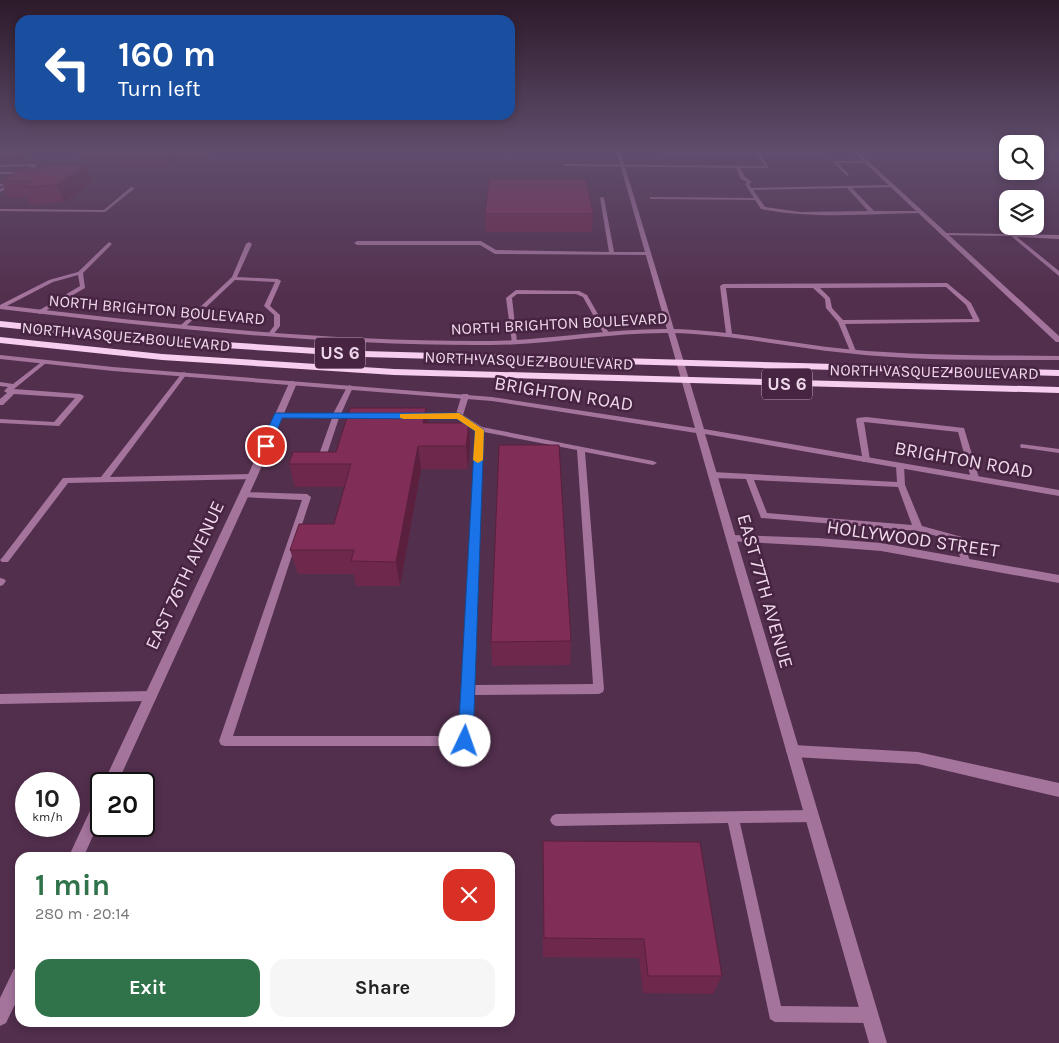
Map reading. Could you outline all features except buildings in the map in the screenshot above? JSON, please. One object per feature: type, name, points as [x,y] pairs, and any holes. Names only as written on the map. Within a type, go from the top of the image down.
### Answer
[{"type":"highway","name":"NORTH VASQUEZ BOULEVARD","points":[[0,324],[164,341],[362,354],[1059,373]]},
{"type":"highway","name":"NORTH VASQUEZ BOULEVARD","points":[[0,340],[162,357],[295,367],[686,381],[1059,390]]},
{"type":"street","name":"EAST 77TH AVENUE","points":[[632,199],[878,1043]]},
{"type":"street","points":[[906,199],[1059,340]]},
{"type":"street","name":"NORTH BRIGHTON BOULEVARD","points":[[1,307],[182,327],[272,334],[445,343],[514,342],[671,331],[729,334],[853,351],[1059,358]]},
{"type":"street","name":"BRIGHTON ROAD","points":[[0,357],[184,374],[465,396],[700,431],[1059,493]]},
{"type":"street","name":"EAST 76TH AVENUE","points":[[116,772],[244,495],[293,383]]},
{"type":"street","name":"HOLLYWOOD STREET","points":[[732,539],[849,544],[913,551],[1059,578]]},
{"type":"street","points":[[793,751],[918,758],[1059,790]]},
{"type":"street","points":[[78,852],[90,826]]},
{"type":"street","points":[[0,1017],[15,986]]},
{"type":"lane","points":[[0,210],[105,211],[120,199]]},
{"type":"lane","points":[[602,199],[612,254]]},
{"type":"lane","points":[[722,199],[756,199],[763,208],[800,213],[920,212]]},
{"type":"lane","points":[[860,199],[873,213]]},
{"type":"lane","points":[[943,234],[999,234]]},
{"type":"lane","points":[[1013,235],[1059,274]]},
{"type":"lane","points":[[1028,235],[1059,237]]},
{"type":"lane","points":[[357,243],[481,243],[495,252],[648,254]]},
{"type":"lane","points":[[1,307],[51,281],[80,273],[109,244]]},
{"type":"lane","points":[[182,327],[234,278],[250,244]]},
{"type":"lane","points":[[40,312],[83,286],[80,273]]},
{"type":"lane","points":[[234,278],[272,278],[278,281],[267,306],[277,315],[278,326],[272,334]]},
{"type":"lane","points":[[729,334],[723,286],[947,285],[969,304],[977,322],[841,322]]},
{"type":"lane","points":[[815,286],[828,299],[829,308],[841,322],[853,351]]},
{"type":"lane","points":[[514,342],[509,298],[516,292],[577,292],[585,296],[607,335]]},
{"type":"lane","points":[[0,403],[44,362]]},
{"type":"lane","points":[[104,479],[184,374]]},
{"type":"lane","points":[[0,384],[14,389],[80,396],[56,424],[0,421]]},
{"type":"lane","points":[[315,475],[336,416],[350,387]]},
{"type":"lane","points":[[459,416],[465,396]]},
{"type":"lane","points":[[279,415],[365,416]]},
{"type":"lane","points":[[412,416],[459,416],[480,430],[653,464]]},
{"type":"lane","points":[[866,460],[860,420],[866,419],[961,430],[975,478]]},
{"type":"lane","points":[[244,495],[309,492],[225,741],[465,741],[480,430]]},
{"type":"lane","points":[[1024,446],[1059,451]]},
{"type":"lane","points":[[467,690],[599,689],[581,449]]},
{"type":"lane","points":[[900,466],[901,485],[918,528]]},
{"type":"lane","points":[[713,475],[901,485]]},
{"type":"lane","points":[[5,560],[66,480],[252,477]]},
{"type":"lane","points":[[748,477],[764,516],[918,528],[959,539],[965,561]]},
{"type":"lane","points":[[0,699],[151,696]]},
{"type":"lane","points":[[556,820],[812,816]]},
{"type":"lane","points":[[733,818],[775,1014],[870,1015]]},
{"type":"slow traffic","points":[[404,416],[459,416],[480,430],[478,460]]},
{"type":"route","points":[[266,446],[279,415],[459,416],[480,430],[465,741]]}]
